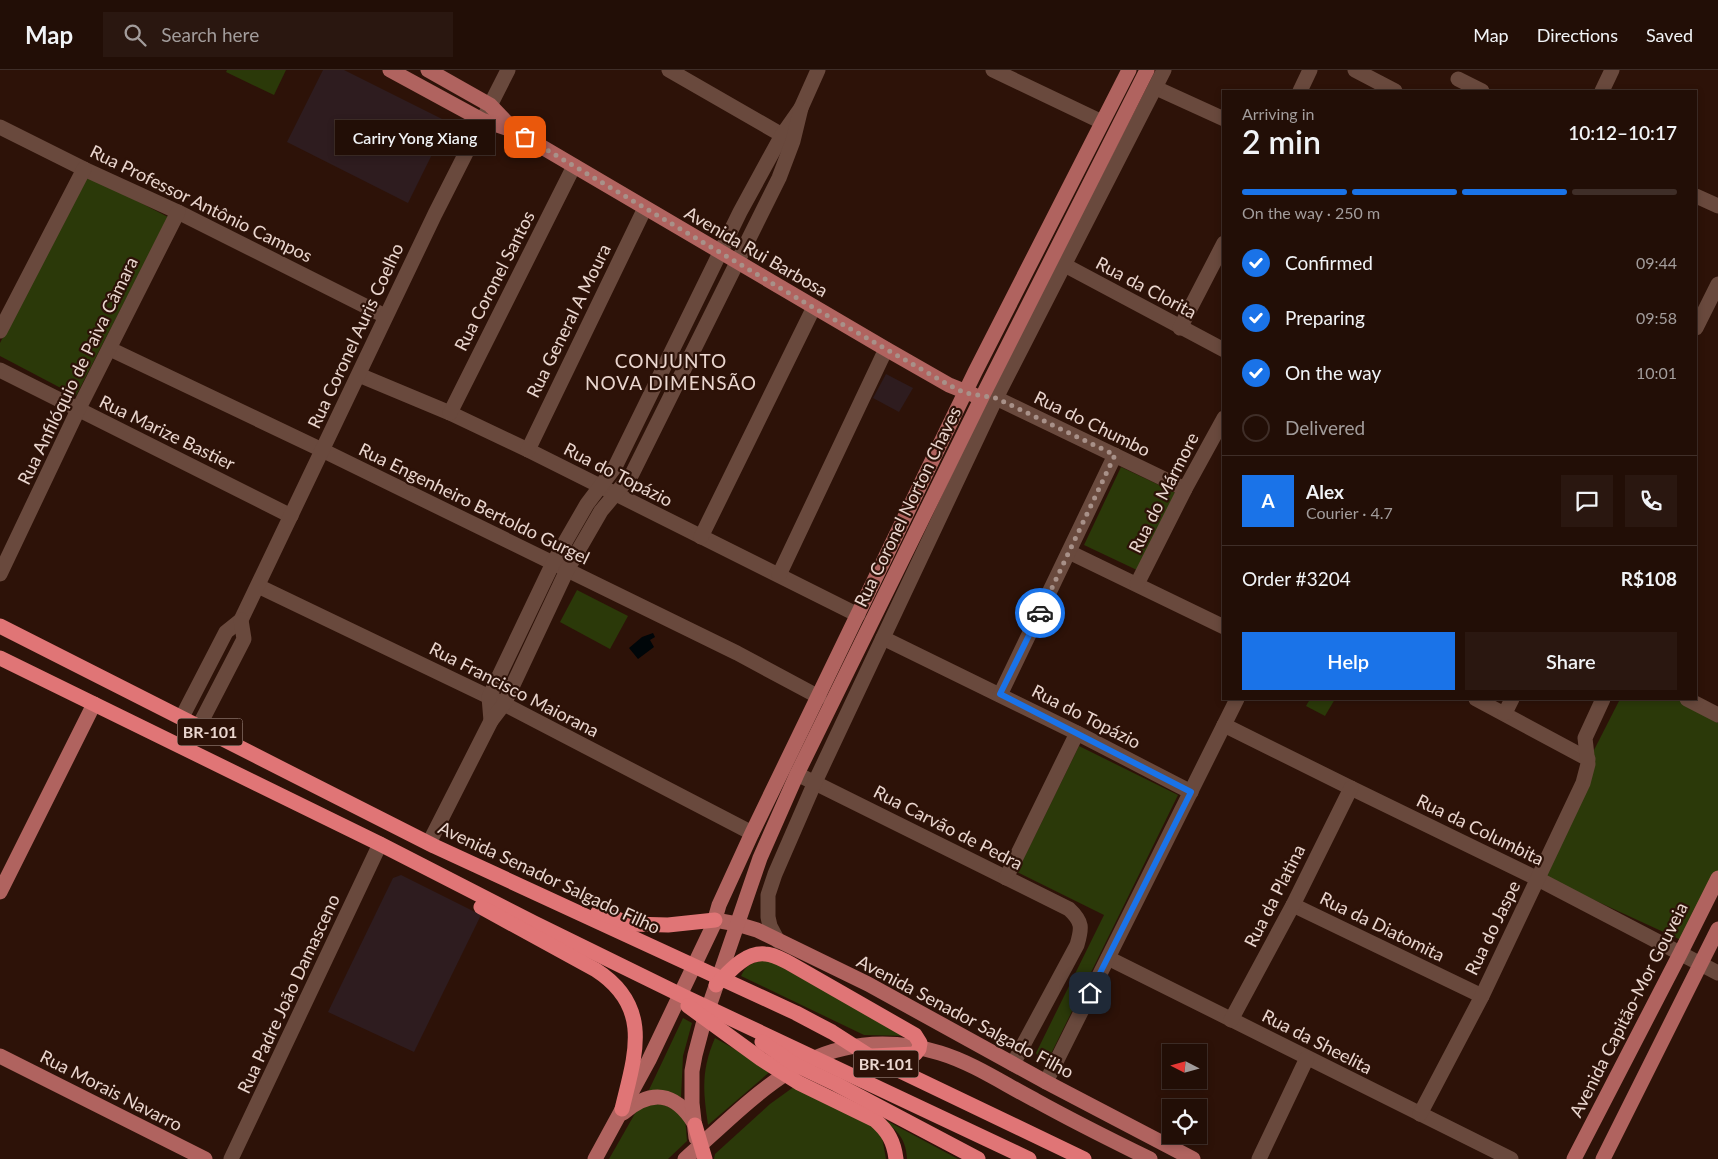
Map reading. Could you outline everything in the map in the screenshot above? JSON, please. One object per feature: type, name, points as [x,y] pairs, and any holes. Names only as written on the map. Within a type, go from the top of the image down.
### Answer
[{"type":"highway","name":"Avenida Senador Salgado Filho","points":[[0,626],[431,844],[796,1013],[832,1032],[871,1057],[1084,1159]]},
{"type":"highway","name":"BR-101","points":[[0,658],[380,844],[534,923],[683,996],[1030,1159]]},
{"type":"highway","points":[[431,844],[448,845],[460,849],[584,907],[631,924],[714,923]]},
{"type":"highway","points":[[412,860],[417,868],[429,879],[596,970],[608,978],[616,987],[632,1014],[636,1042],[620,1113]]},
{"type":"highway","points":[[716,985],[726,971],[746,959],[758,954],[771,955],[791,964],[915,1035],[920,1043],[919,1050],[915,1054],[871,1057]]},
{"type":"highway","points":[[657,983],[761,1059],[799,1083],[875,1120],[885,1128],[892,1140],[896,1159]]},
{"type":"highway","points":[[683,996],[772,1048],[794,1064],[978,1159]]},
{"type":"highway","points":[[695,1125],[705,1159]]},
{"type":"main road","name":"Avenida Rui Barbosa","points":[[390,70],[482,120],[515,132],[814,308],[965,393],[989,398]]},
{"type":"main road","name":"Avenida Rui Barbosa","points":[[428,70],[490,105],[515,132]]},
{"type":"main road","name":"Rua Coronel Norton Chaves","points":[[595,1159],[649,1060],[714,923],[719,905],[752,833],[965,393],[1129,70]]},
{"type":"main road","name":"Rua Coronel Norton Chaves","points":[[726,971],[737,924],[760,858],[797,774],[1058,261],[1147,70]]},
{"type":"main road","points":[[0,892],[94,704]]},
{"type":"main road","name":"Avenida Capitão-Mor Gouveia","points":[[1574,1159],[1718,878]]},
{"type":"main road","name":"Avenida Senador Salgado Filho","points":[[714,923],[737,924],[757,930],[868,984],[1046,1082],[1193,1159]]},
{"type":"main road","points":[[1603,1159],[1718,929]]},
{"type":"main road","points":[[698,1159],[692,1103],[692,1071],[701,1030],[716,985]]},
{"type":"main road","points":[[686,1159],[762,1091],[790,1071],[824,1054],[866,1044],[912,1046],[940,1053],[964,1062],[1087,1128],[1150,1159]]},
{"type":"main road","name":"Rua Morais Navarro","points":[[0,1056],[205,1159]]},
{"type":"main road","points":[[620,1113],[640,1100],[658,1097],[668,1098],[685,1110],[695,1125]]},
{"type":"street","name":"Rua Coronel Auris Coelho","points":[[182,718],[226,632],[241,620],[386,316],[508,70]]},
{"type":"street","points":[[669,70],[787,138]]},
{"type":"street","points":[[431,844],[491,721],[504,704],[587,504],[615,467],[740,212],[787,138],[818,70]]},
{"type":"street","points":[[993,70],[1102,122]]},
{"type":"street","name":"Rua Coronel Norton Chaves","points":[[1058,261],[1156,88],[1164,70]]},
{"type":"street","points":[[1300,90],[1310,70]]},
{"type":"street","points":[[1355,70],[1393,90]]},
{"type":"street","points":[[1602,90],[1612,70]]},
{"type":"street","points":[[1457,80],[1480,90]]},
{"type":"street","points":[[1156,88],[1222,118]]},
{"type":"street","name":"Rua Professor Antônio Campos","points":[[0,127],[84,169],[178,212],[386,316]]},
{"type":"street","points":[[491,721],[489,697],[560,567],[601,511],[632,474],[775,187],[787,138]]},
{"type":"street","name":"Rua Coronel Santos","points":[[450,413],[574,166]]},
{"type":"street","points":[[0,331],[84,169]]},
{"type":"street","points":[[1697,196],[1718,206]]},
{"type":"street","name":"Rua General A Moura","points":[[528,450],[645,208]]},
{"type":"street","name":"Rua Anfilóquio de Paiva Câmara","points":[[0,574],[78,410],[178,212]]},
{"type":"street","points":[[1180,328],[1222,247]]},
{"type":"street","name":"Rua da Clorita","points":[[1058,261],[1222,349]]},
{"type":"street","points":[[1697,326],[1718,284]]},
{"type":"street","points":[[701,537],[814,308]]},
{"type":"street","name":"Rua Engenheiro Bertoldo Gurgel","points":[[110,349],[322,450],[737,654],[819,697]]},
{"type":"street","points":[[779,575],[886,349]]},
{"type":"street","name":"Rua Marize Bastier","points":[[0,370],[291,516]]},
{"type":"street","name":"Rua do Topázio","points":[[358,374],[450,413],[528,450],[858,615]]},
{"type":"street","name":"Rua Coronel Norton Chaves","points":[[778,941],[770,926],[768,916],[768,895],[775,874],[815,782],[883,638],[989,398]]},
{"type":"street","name":"Rua do Chumbo","points":[[989,398],[1185,489]]},
{"type":"street","name":"Rua do Mármore","points":[[1137,584],[1185,489],[1222,422]]},
{"type":"street","points":[[1000,694],[1070,552],[1115,455]]},
{"type":"street","points":[[1070,552],[1222,626]]},
{"type":"street","name":"Rua Francisco Maiorana","points":[[258,586],[504,704],[752,833]]},
{"type":"street","name":"Rua Coronel Auris Coelho","points":[[199,726],[244,640],[241,620]]},
{"type":"street","name":"Rua do Topázio","points":[[883,638],[1000,694],[1191,792]]},
{"type":"street","points":[[1046,1082],[1236,700]]},
{"type":"street","points":[[1478,700],[1588,759]]},
{"type":"street","points":[[1505,713],[1512,700]]},
{"type":"street","name":"Rua do Jaspe","points":[[1420,1114],[1482,996],[1583,783],[1588,759],[1585,738],[1603,700]]},
{"type":"street","points":[[1688,700],[1718,715]]},
{"type":"street","name":"Rua da Columbita","points":[[1224,725],[1538,879],[1718,973]]},
{"type":"street","points":[[1006,878],[1077,733]]},
{"type":"street","name":"Rua Carvão de Pedra","points":[[797,774],[1070,909],[1079,920],[1081,926],[1079,937],[1071,958],[1013,1064]]},
{"type":"street","name":"Rua da Platina","points":[[1231,1020],[1351,788]]},
{"type":"street","name":"Rua Padre João Damasceno","points":[[231,1159],[380,844]]},
{"type":"street","name":"Rua da Diatomita","points":[[1292,905],[1482,996]]},
{"type":"street","name":"Rua da Sheelita","points":[[1108,958],[1511,1159]]},
{"type":"street","points":[[1259,1159],[1307,1058]]},
{"type":"shaded area","points":[[323,70],[344,70],[448,122],[408,203],[287,142]]},
{"type":"shaded area","points":[[886,374],[913,388],[899,412],[873,398]]},
{"type":"shaded area","points":[[653,633],[655,637],[650,640],[654,647],[638,659],[629,648],[642,637]]},
{"type":"shaded area","points":[[401,875],[481,915],[414,1052],[328,1012],[393,878]]},
{"type":"green space","points":[[227,70],[286,70],[274,95],[226,72]]},
{"type":"green space","points":[[87,175],[168,217],[76,396],[0,356],[0,343]]},
{"type":"green space","points":[[1121,467],[1176,493],[1139,571],[1084,545]]},
{"type":"green space","points":[[577,590],[628,616],[610,649],[560,622]]},
{"type":"green space","points":[[1309,700],[1334,700],[1325,716],[1306,706]]},
{"type":"green space","points":[[1619,700],[1679,700],[1718,723],[1718,871],[1683,941],[1544,877],[1593,752]]},
{"type":"green space","points":[[1079,746],[1178,795],[1049,1058],[1039,1059],[1036,1053],[1104,915],[1017,872]]},
{"type":"green space","points":[[768,960],[910,1036],[864,1035],[741,976],[746,968],[752,964]]},
{"type":"green space","points":[[683,1018],[692,1023],[683,1056],[681,1098],[648,1092]]},
{"type":"green space","points":[[715,1038],[772,1070],[708,1125],[704,1081],[707,1060]]},
{"type":"green space","points":[[795,1086],[874,1127],[882,1137],[886,1159],[714,1159],[715,1154],[770,1104]]},
{"type":"green space","points":[[649,1103],[662,1103],[685,1117],[687,1141],[668,1159],[609,1159],[637,1110]]},
{"type":"green space","points":[[878,1116],[958,1159],[907,1159],[902,1139],[894,1129]]},
{"type":"way so far","points":[[525,137],[814,308],[949,385],[965,393],[996,398],[1115,455],[1040,613]]},
{"type":"place","name":"Cariry Yong Xiang","points":[[525,137]]},
{"type":"district","name":"CONJUNTO NOVA DIMENSÃO","points":[[671,372]]},
{"type":"route","points":[[1040,613],[1000,694],[1191,792],[1090,993]]}]
